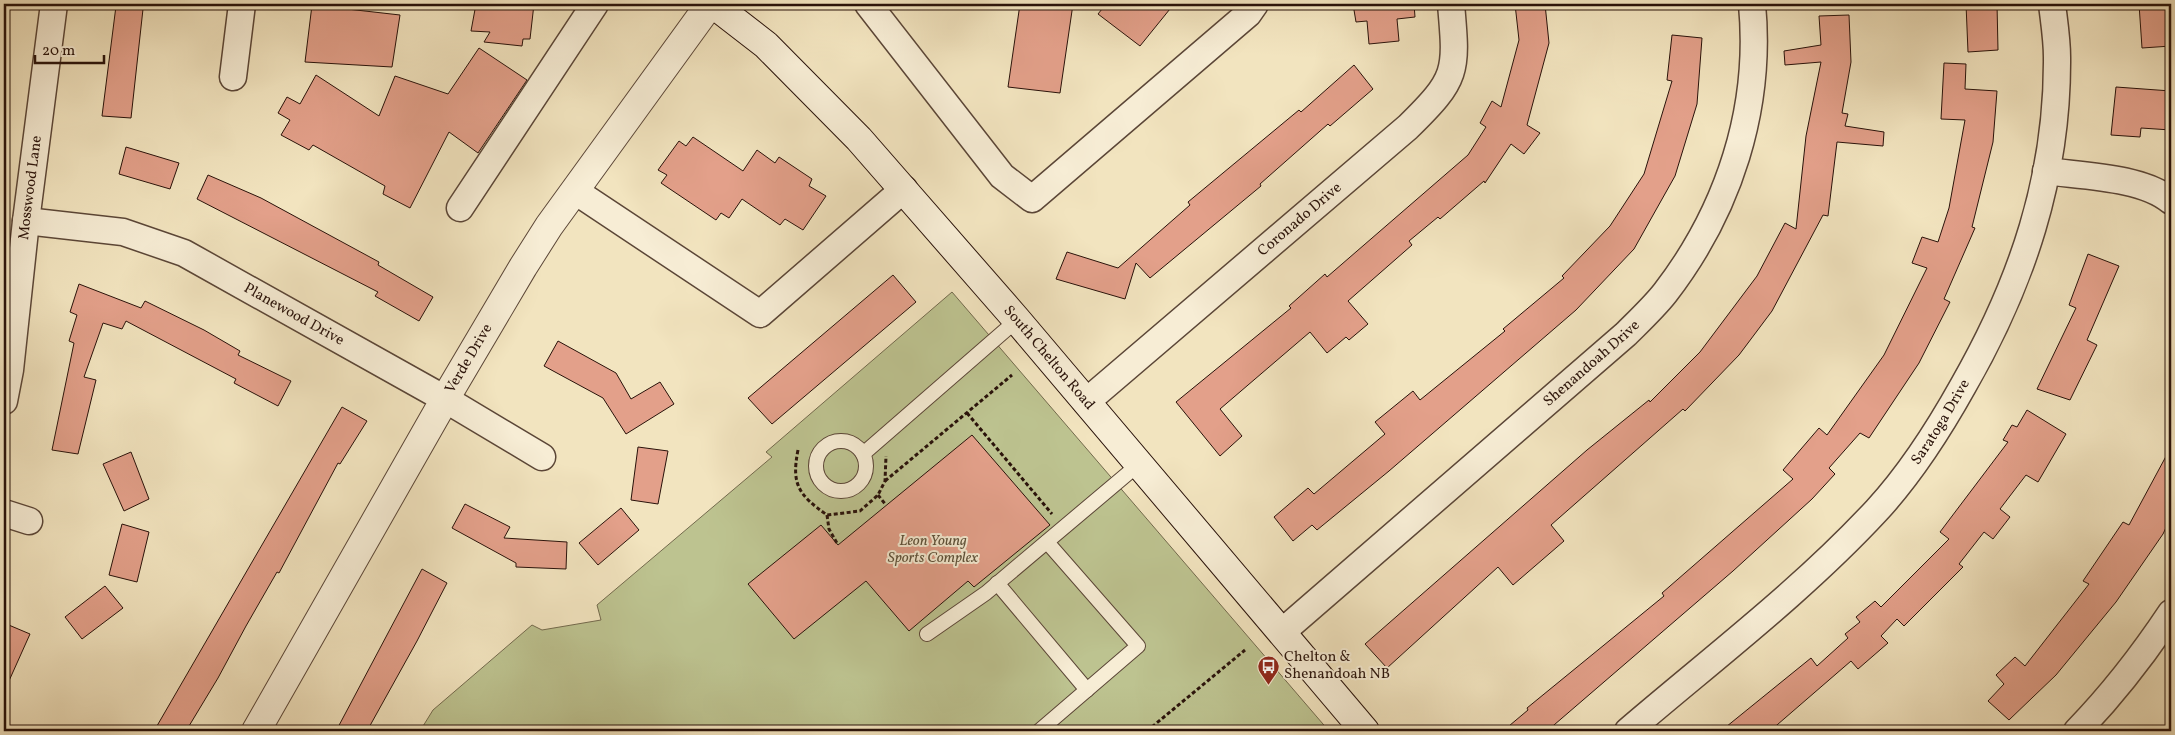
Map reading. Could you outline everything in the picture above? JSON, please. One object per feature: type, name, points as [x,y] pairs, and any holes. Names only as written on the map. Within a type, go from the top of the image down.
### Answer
[{"type":"main road","name":"South Chelton Road","points":[[711,4],[766,45],[807,84],[904,189],[1365,731]]},
{"type":"main road","name":"Verde Drive","points":[[256,731],[445,399],[523,267],[575,191],[711,4]]},
{"type":"street","name":"Mosswood Lane","points":[[4,401],[10,370],[26,221],[54,4]]},
{"type":"street","points":[[233,76],[242,4]]},
{"type":"street","points":[[460,208],[595,4]]},
{"type":"street","points":[[868,4],[1002,176],[1032,199],[1248,14],[1255,4]]},
{"type":"street","name":"Coronado Drive","points":[[1086,402],[1408,127],[1433,103],[1448,81],[1455,60],[1451,4]]},
{"type":"street","name":"Shenandoah Drive","points":[[1282,632],[1626,334],[1665,293],[1703,238],[1726,189],[1742,138],[1753,83],[1754,32],[1752,4]]},
{"type":"street","name":"Saratoga Drive","points":[[1628,731],[1830,559],[1879,508],[1911,469],[1945,418],[1999,320],[2021,267],[2035,223],[2054,120],[2057,56],[2052,4]]},
{"type":"street","points":[[2046,171],[2135,184],[2164,195],[2171,201]]},
{"type":"street","points":[[575,191],[760,314],[904,189]]},
{"type":"street","name":"Planewood Drive","points":[[26,221],[123,232],[184,253],[445,399],[542,457]]},
{"type":"street","points":[[4,513],[29,521]]},
{"type":"street","points":[[2077,731],[2117,686],[2171,613]]},
{"type":"lane","points":[[863,454],[1017,320]]},
{"type":"lane","points":[[928,634],[997,583],[1139,464]]},
{"type":"lane","points":[[1039,731],[1138,646],[1047,542]]},
{"type":"lane","points":[[997,583],[1087,690]]},
{"type":"path","points":[[885,481],[1012,375]]},
{"type":"path","points":[[967,413],[1054,517]]},
{"type":"path","points":[[827,515],[860,511],[878,495],[885,481],[887,464],[886,451],[877,441]]},
{"type":"path","points":[[798,450],[795,480],[801,494],[827,515],[829,528],[838,545]]},
{"type":"path","points":[[878,495],[886,505]]},
{"type":"path","points":[[1147,731],[1245,650]]},
{"type":"green space","name":"Leon Young Sports Complex","points":[[952,292],[1329,731],[420,731],[433,710],[532,625],[542,630],[601,620],[597,605],[772,457],[766,452]]},
{"type":"building","points":[[476,4],[534,4],[530,39],[523,39],[522,46],[484,42],[490,32],[471,31]]},
{"type":"building","points":[[1020,4],[1073,4],[1060,93],[1008,87]]},
{"type":"building","points":[[1106,4],[1174,4],[1140,46],[1098,14]]},
{"type":"building","points":[[1353,4],[1414,4],[1415,17],[1397,19],[1399,41],[1369,44],[1367,21],[1356,22]]},
{"type":"building","points":[[1515,4],[1545,4],[1549,43],[1527,125],[1540,133],[1524,154],[1511,144],[1485,183],[1484,181],[1440,219],[1438,217],[1409,241],[1412,245],[1348,301],[1368,324],[1349,340],[1346,337],[1327,353],[1310,332],[1220,409],[1242,436],[1220,456],[1176,402],[1291,308],[1289,306],[1325,274],[1327,277],[1468,155],[1486,127],[1480,123],[1492,101],[1501,107],[1519,40]]},
{"type":"building","points":[[1966,4],[1997,4],[1998,50],[1968,52]]},
{"type":"building","points":[[2139,4],[2169,4],[2171,46],[2142,48]]},
{"type":"building","points":[[312,5],[400,15],[392,67],[305,62]]},
{"type":"building","points":[[116,6],[143,9],[131,118],[102,116]]},
{"type":"building","points":[[1849,15],[1851,62],[1842,113],[1848,114],[1845,126],[1884,132],[1883,146],[1837,142],[1828,216],[1823,215],[1772,311],[1739,355],[1685,411],[1683,409],[1551,525],[1564,541],[1513,585],[1498,567],[1387,668],[1365,644],[1587,450],[1649,400],[1650,402],[1700,352],[1757,276],[1785,223],[1796,229],[1806,136],[1821,62],[1785,65],[1784,51],[1821,45],[1819,16]]},
{"type":"building","points":[[1672,35],[1702,38],[1697,104],[1675,176],[1634,249],[1576,310],[1389,471],[1317,530],[1312,525],[1293,541],[1274,517],[1308,488],[1314,494],[1385,434],[1375,422],[1413,391],[1420,400],[1505,331],[1503,329],[1564,278],[1562,276],[1610,226],[1644,174],[1672,81],[1667,80]]},
{"type":"building","points":[[479,48],[527,80],[478,153],[449,132],[410,208],[383,194],[385,186],[313,145],[309,150],[281,135],[290,120],[278,113],[287,97],[300,104],[316,75],[379,116],[395,76],[448,94]]},
{"type":"building","points":[[1944,63],[1966,64],[1965,89],[1997,91],[1993,142],[1972,227],[1975,228],[1944,299],[1950,302],[1919,363],[1869,438],[1860,433],[1829,468],[1835,474],[1812,499],[1733,571],[1547,731],[1503,731],[1528,710],[1527,708],[1664,596],[1662,593],[1793,479],[1783,470],[1819,428],[1827,435],[1884,355],[1927,268],[1912,263],[1922,237],[1938,242],[1949,208],[1965,120],[1941,119]]},
{"type":"building","points":[[1354,65],[1373,89],[1330,126],[1328,124],[1260,184],[1261,186],[1150,278],[1136,263],[1125,299],[1056,279],[1067,252],[1118,268],[1190,205],[1188,202],[1299,110],[1301,112]]},
{"type":"building","points":[[2116,87],[2171,91],[2171,130],[2141,128],[2140,137],[2111,135]]},
{"type":"building","points":[[693,137],[743,171],[757,150],[775,163],[779,157],[812,179],[809,186],[826,196],[803,230],[785,219],[780,225],[742,199],[729,218],[721,213],[716,220],[661,183],[667,175],[658,170],[679,141],[686,146]]},
{"type":"building","points":[[126,147],[179,163],[170,189],[119,174]]},
{"type":"building","points":[[208,175],[261,198],[379,262],[378,265],[433,297],[419,321],[375,296],[378,292],[197,199]]},
{"type":"building","points":[[2088,254],[2119,266],[2087,340],[2097,345],[2070,400],[2037,389],[2076,308],[2069,305]]},
{"type":"building","points":[[893,275],[916,302],[772,424],[748,398]]},
{"type":"building","points":[[79,284],[141,308],[145,301],[204,330],[240,351],[238,355],[291,381],[278,406],[234,383],[236,379],[126,321],[122,329],[103,323],[84,377],[96,380],[78,454],[52,450],[74,343],[69,341],[77,315],[70,312]]},
{"type":"building","points":[[558,341],[616,373],[631,399],[660,382],[674,404],[626,434],[603,398],[544,366]]},
{"type":"building","points":[[342,407],[367,421],[340,464],[338,463],[279,573],[277,572],[186,731],[154,731]]},
{"type":"building","points":[[2027,410],[2066,434],[2038,482],[2026,475],[2000,509],[2010,517],[1993,539],[1984,532],[1959,564],[1963,567],[1904,626],[1897,619],[1881,636],[1888,643],[1858,669],[1851,661],[1770,731],[1721,731],[1811,658],[1817,666],[1848,638],[1845,634],[1860,622],[1856,617],[1875,601],[1881,607],[1949,539],[1940,532],[2008,442],[2003,440],[2012,425],[2017,427]]},
{"type":"building","points":[[972,435],[1050,525],[974,587],[968,581],[909,631],[866,581],[794,639],[748,584],[821,525],[838,545]]},
{"type":"building","points":[[638,447],[668,451],[658,504],[631,500]]},
{"type":"building","points":[[2171,447],[2171,517],[2163,534],[2116,602],[2056,675],[2009,720],[1988,701],[2004,684],[1996,675],[2015,657],[2025,666],[2089,584],[2083,581],[2123,522],[2129,525]]},
{"type":"building","points":[[131,452],[149,499],[124,511],[103,464]]},
{"type":"building","points":[[465,504],[510,527],[504,538],[567,542],[566,569],[516,567],[516,563],[452,528]]},
{"type":"building","points":[[621,508],[639,530],[598,565],[579,543]]},
{"type":"building","points":[[122,524],[149,532],[137,582],[109,575]]},
{"type":"building","points":[[422,569],[447,583],[417,641],[367,731],[336,731]]},
{"type":"building","points":[[105,586],[123,608],[82,639],[65,617]]},
{"type":"building","points":[[4,623],[30,634],[4,692]]},
{"type":"place","name":"Chelton & Shenandoah NB","points":[[1268,685]]}]
